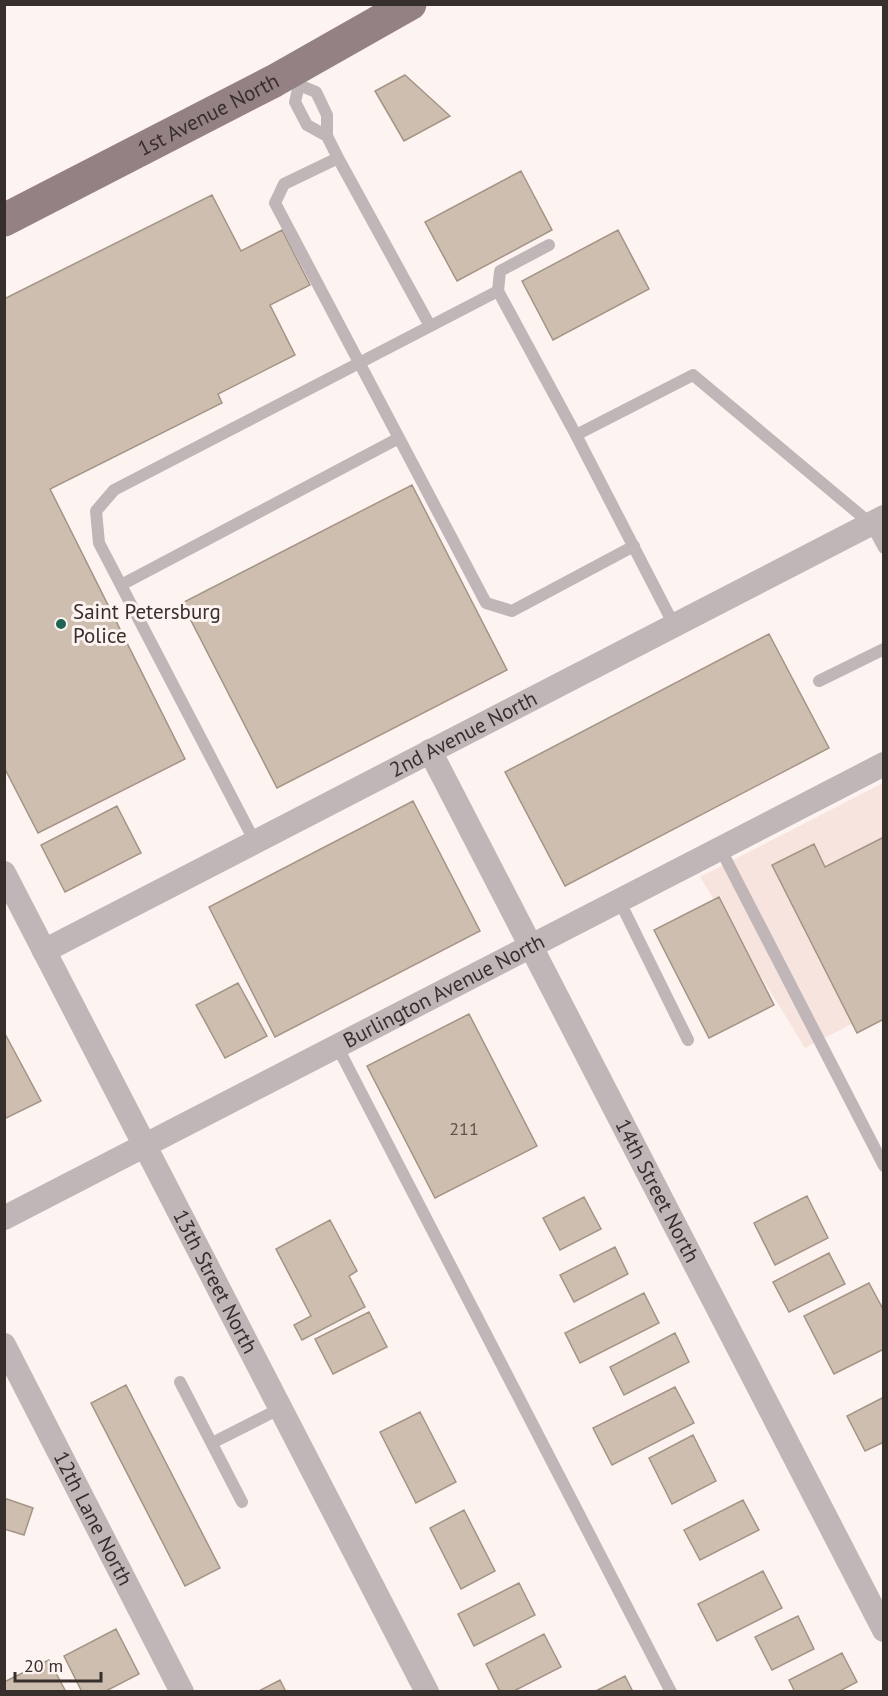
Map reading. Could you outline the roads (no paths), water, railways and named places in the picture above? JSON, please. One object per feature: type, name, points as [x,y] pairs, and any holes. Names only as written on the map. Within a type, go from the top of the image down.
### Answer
[{"type":"main road","name":"1st Avenue North","points":[[4,220],[295,78],[395,8]]},
{"type":"street","name":"2nd Avenue North","points":[[44,951],[877,520]]},
{"type":"street","name":"14th Street North","points":[[430,751],[884,1630]]},
{"type":"street","name":"Burlington Avenue North","points":[[4,1218],[884,764]]},
{"type":"street","name":"13th Street North","points":[[4,873],[427,1692]]},
{"type":"street","name":"12th Lane North","points":[[4,1345],[182,1692]]},
{"type":"lane","points":[[295,78],[295,102],[308,125],[327,136]]},
{"type":"lane","points":[[295,78],[316,92],[327,115],[327,136],[430,326]]},
{"type":"lane","points":[[338,158],[284,184],[275,203],[486,603],[512,611],[634,546]]},
{"type":"lane","points":[[549,245],[500,271],[498,291],[576,435],[674,625]]},
{"type":"lane","points":[[255,842],[99,543],[96,512],[114,490],[498,291]]},
{"type":"lane","points":[[576,435],[693,375],[877,520],[884,548]]},
{"type":"lane","points":[[121,585],[399,438]]},
{"type":"lane","points":[[819,681],[884,649]]},
{"type":"lane","points":[[720,848],[884,1166]]},
{"type":"lane","points":[[618,900],[688,1040]]},
{"type":"lane","points":[[337,1046],[671,1692]]},
{"type":"lane","points":[[180,1382],[242,1502]]},
{"type":"lane","points":[[212,1443],[281,1408]]},
{"type":"place","name":"Saint Petersburg Police","points":[[61,624]]}]
